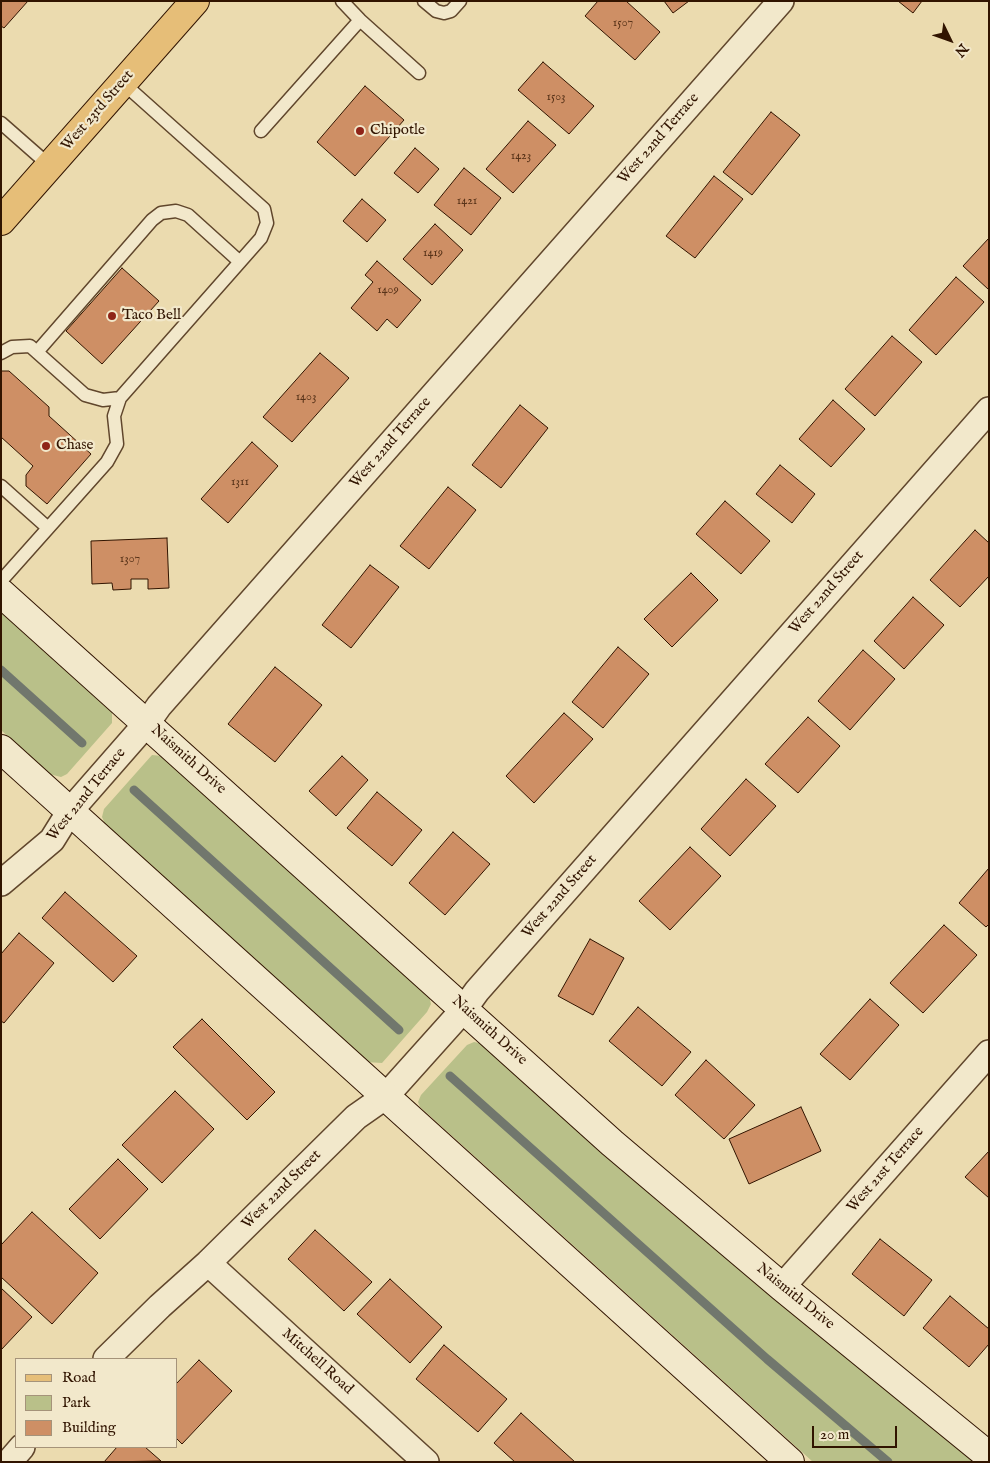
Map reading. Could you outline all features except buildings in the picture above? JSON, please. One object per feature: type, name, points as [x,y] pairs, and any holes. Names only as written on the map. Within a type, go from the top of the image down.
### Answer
[{"type":"main road","name":"West 23rd Street","points":[[1,221],[195,1]]},
{"type":"street","name":"West 22nd Terrace","points":[[1,883],[52,840],[70,810],[147,723],[159,706],[781,1]]},
{"type":"street","name":"West 22nd Street","points":[[107,1358],[160,1306],[208,1263],[356,1117],[386,1096],[464,1009],[476,991],[989,410]]},
{"type":"street","name":"Naismith Drive","points":[[1,593],[612,1143],[782,1287],[989,1456]]},
{"type":"street","points":[[1,749],[790,1462]]},
{"type":"street","name":"West 21st Terrace","points":[[782,1287],[989,1053]]},
{"type":"street","name":"Mitchell Road","points":[[208,1263],[426,1462]]},
{"type":"street","points":[[9,1462],[21,1448]]},
{"type":"lane","points":[[342,1],[360,20],[419,73]]},
{"type":"lane","points":[[424,1],[436,11],[444,13],[451,11],[460,1]]},
{"type":"lane","points":[[261,131],[360,20]]},
{"type":"lane","points":[[1,580],[107,462],[117,444],[114,416],[120,398],[261,238],[267,223],[264,209],[123,83]]},
{"type":"lane","points":[[1,123],[50,166]]},
{"type":"lane","points":[[37,352],[152,220],[161,214],[176,211],[188,215],[240,262]]},
{"type":"lane","points":[[1,353],[12,347],[30,346],[85,395],[104,400],[120,398]]},
{"type":"lane","points":[[1,486],[48,528]]},
{"type":"green space","points":[[1,612],[112,712],[112,723],[67,774],[61,777],[49,774],[1,730]]},
{"type":"green space","points":[[152,755],[162,756],[429,996],[431,1004],[427,1012],[382,1063],[366,1062],[105,824],[102,817],[104,809]]},
{"type":"green space","points":[[474,1042],[485,1046],[663,1206],[976,1462],[813,1462],[420,1107],[418,1102],[421,1095],[467,1045]]},
{"type":"waterway","points":[[1,670],[82,743]]},
{"type":"waterway","points":[[134,790],[399,1030]]},
{"type":"waterway","points":[[450,1076],[767,1359],[888,1462]]},
{"type":"place","name":"Chipotle","points":[[360,131]]},
{"type":"place","name":"Taco Bell","points":[[112,316]]},
{"type":"place","name":"Chase","points":[[46,446]]}]
